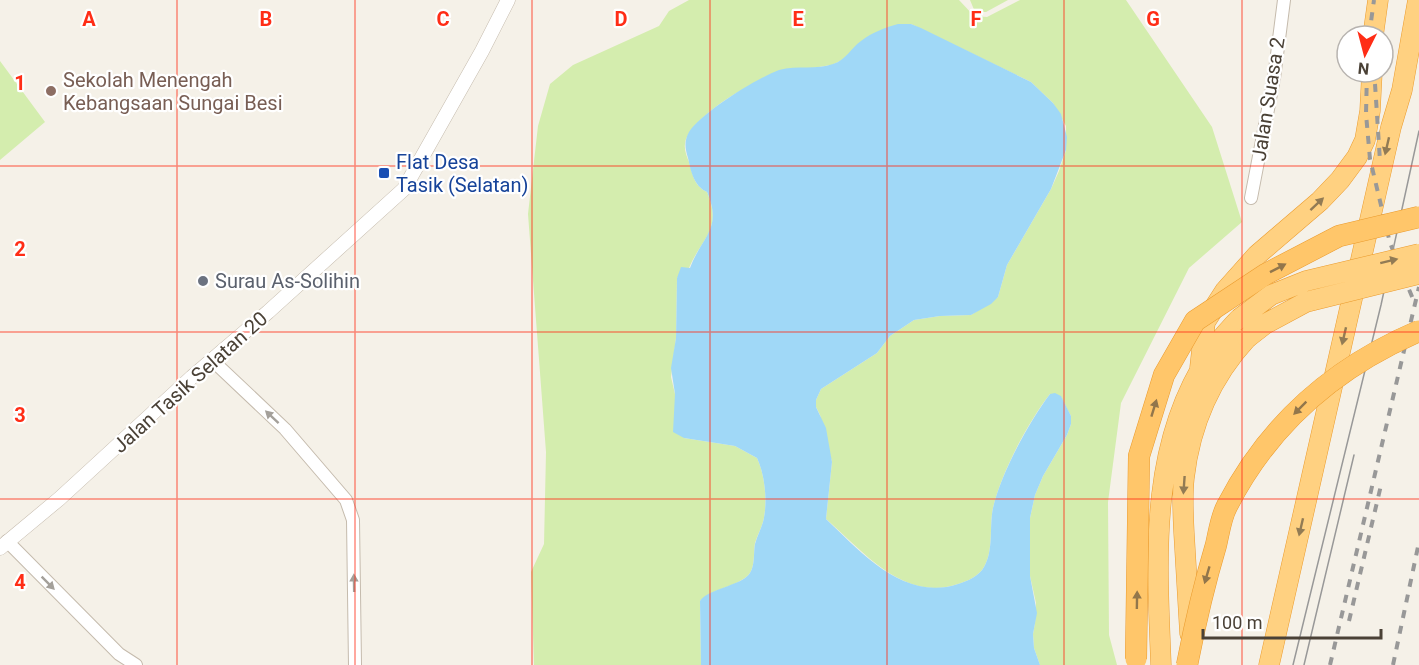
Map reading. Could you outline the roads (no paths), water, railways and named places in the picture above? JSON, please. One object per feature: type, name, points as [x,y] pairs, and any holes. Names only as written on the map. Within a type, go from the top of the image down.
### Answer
[{"type":"highway","points":[[1375,24],[1378,0]]},
{"type":"highway","points":[[1269,665],[1391,127],[1402,90],[1418,0]]},
{"type":"highway","points":[[1199,370],[1205,322],[1225,291],[1257,255],[1320,201],[1357,157],[1365,141],[1371,84]]},
{"type":"highway","points":[[1136,659],[1139,456],[1164,375],[1195,321],[1266,274],[1339,237],[1419,217]]},
{"type":"highway","points":[[1161,665],[1157,558],[1158,519],[1163,483],[1177,424],[1199,370],[1239,319],[1271,295],[1306,281],[1419,254]]},
{"type":"highway","points":[[1190,665],[1184,478],[1192,438],[1204,402],[1220,371],[1247,338],[1272,320],[1306,302],[1419,274]]},
{"type":"highway","points":[[1190,665],[1200,600],[1226,507],[1268,440],[1319,389],[1366,357],[1419,331]]},
{"type":"street","name":"Jalan Tasik Selatan 20","points":[[4,545],[59,499],[404,189],[482,51],[508,0]]},
{"type":"street","name":"Jalan Suasa 2","points":[[1251,198],[1274,78],[1284,0]]},
{"type":"street","points":[[212,360],[285,429],[346,500],[353,520],[355,665]]},
{"type":"street","points":[[4,545],[119,654],[136,665]]},
{"type":"water","points":[[898,24],[911,24],[921,28],[1031,82],[1061,114],[1067,137],[1066,150],[1051,189],[1007,265],[998,297],[991,304],[971,315],[914,320],[890,336],[877,353],[821,389],[816,400],[816,407],[826,428],[832,462],[826,519],[869,559],[902,580],[920,586],[938,588],[969,580],[982,570],[987,560],[993,508],[1002,479],[1017,448],[1050,394],[1055,393],[1061,396],[1071,416],[1071,424],[1043,476],[1035,495],[1030,518],[1030,576],[1037,613],[1033,634],[1034,648],[1040,665],[701,665],[700,601],[708,594],[749,575],[755,544],[765,514],[765,489],[757,458],[735,446],[684,438],[673,432],[675,394],[671,368],[676,338],[677,278],[681,267],[690,268],[709,232],[713,215],[707,192],[699,186],[692,173],[686,151],[686,138],[695,124],[705,115],[757,80],[779,70],[833,64],[870,35]]},
{"type":"tram line","points":[[1293,665],[1381,305],[1419,131]]},
{"type":"tram line","points":[[1304,665],[1354,455]]},
{"type":"railway","points":[[1371,24],[1374,0]]},
{"type":"railway","points":[[1367,84],[1366,114],[1370,159],[1390,243],[1415,304]]},
{"type":"railway","points":[[1375,84],[1380,161]]},
{"type":"railway","points":[[1330,665],[1419,287]]},
{"type":"railway","points":[[1349,621],[1382,481]]},
{"type":"railway","points":[[1393,665],[1419,542]]},
{"type":"place","name":"Sekolah Menengah Kebangsaan Sungai Besi","points":[[51,91]]},
{"type":"place","name":"Flat Desa Tasik (Selatan)","points":[[384,173]]},
{"type":"place","name":"Surau As-Solihin","points":[[203,281]]}]
